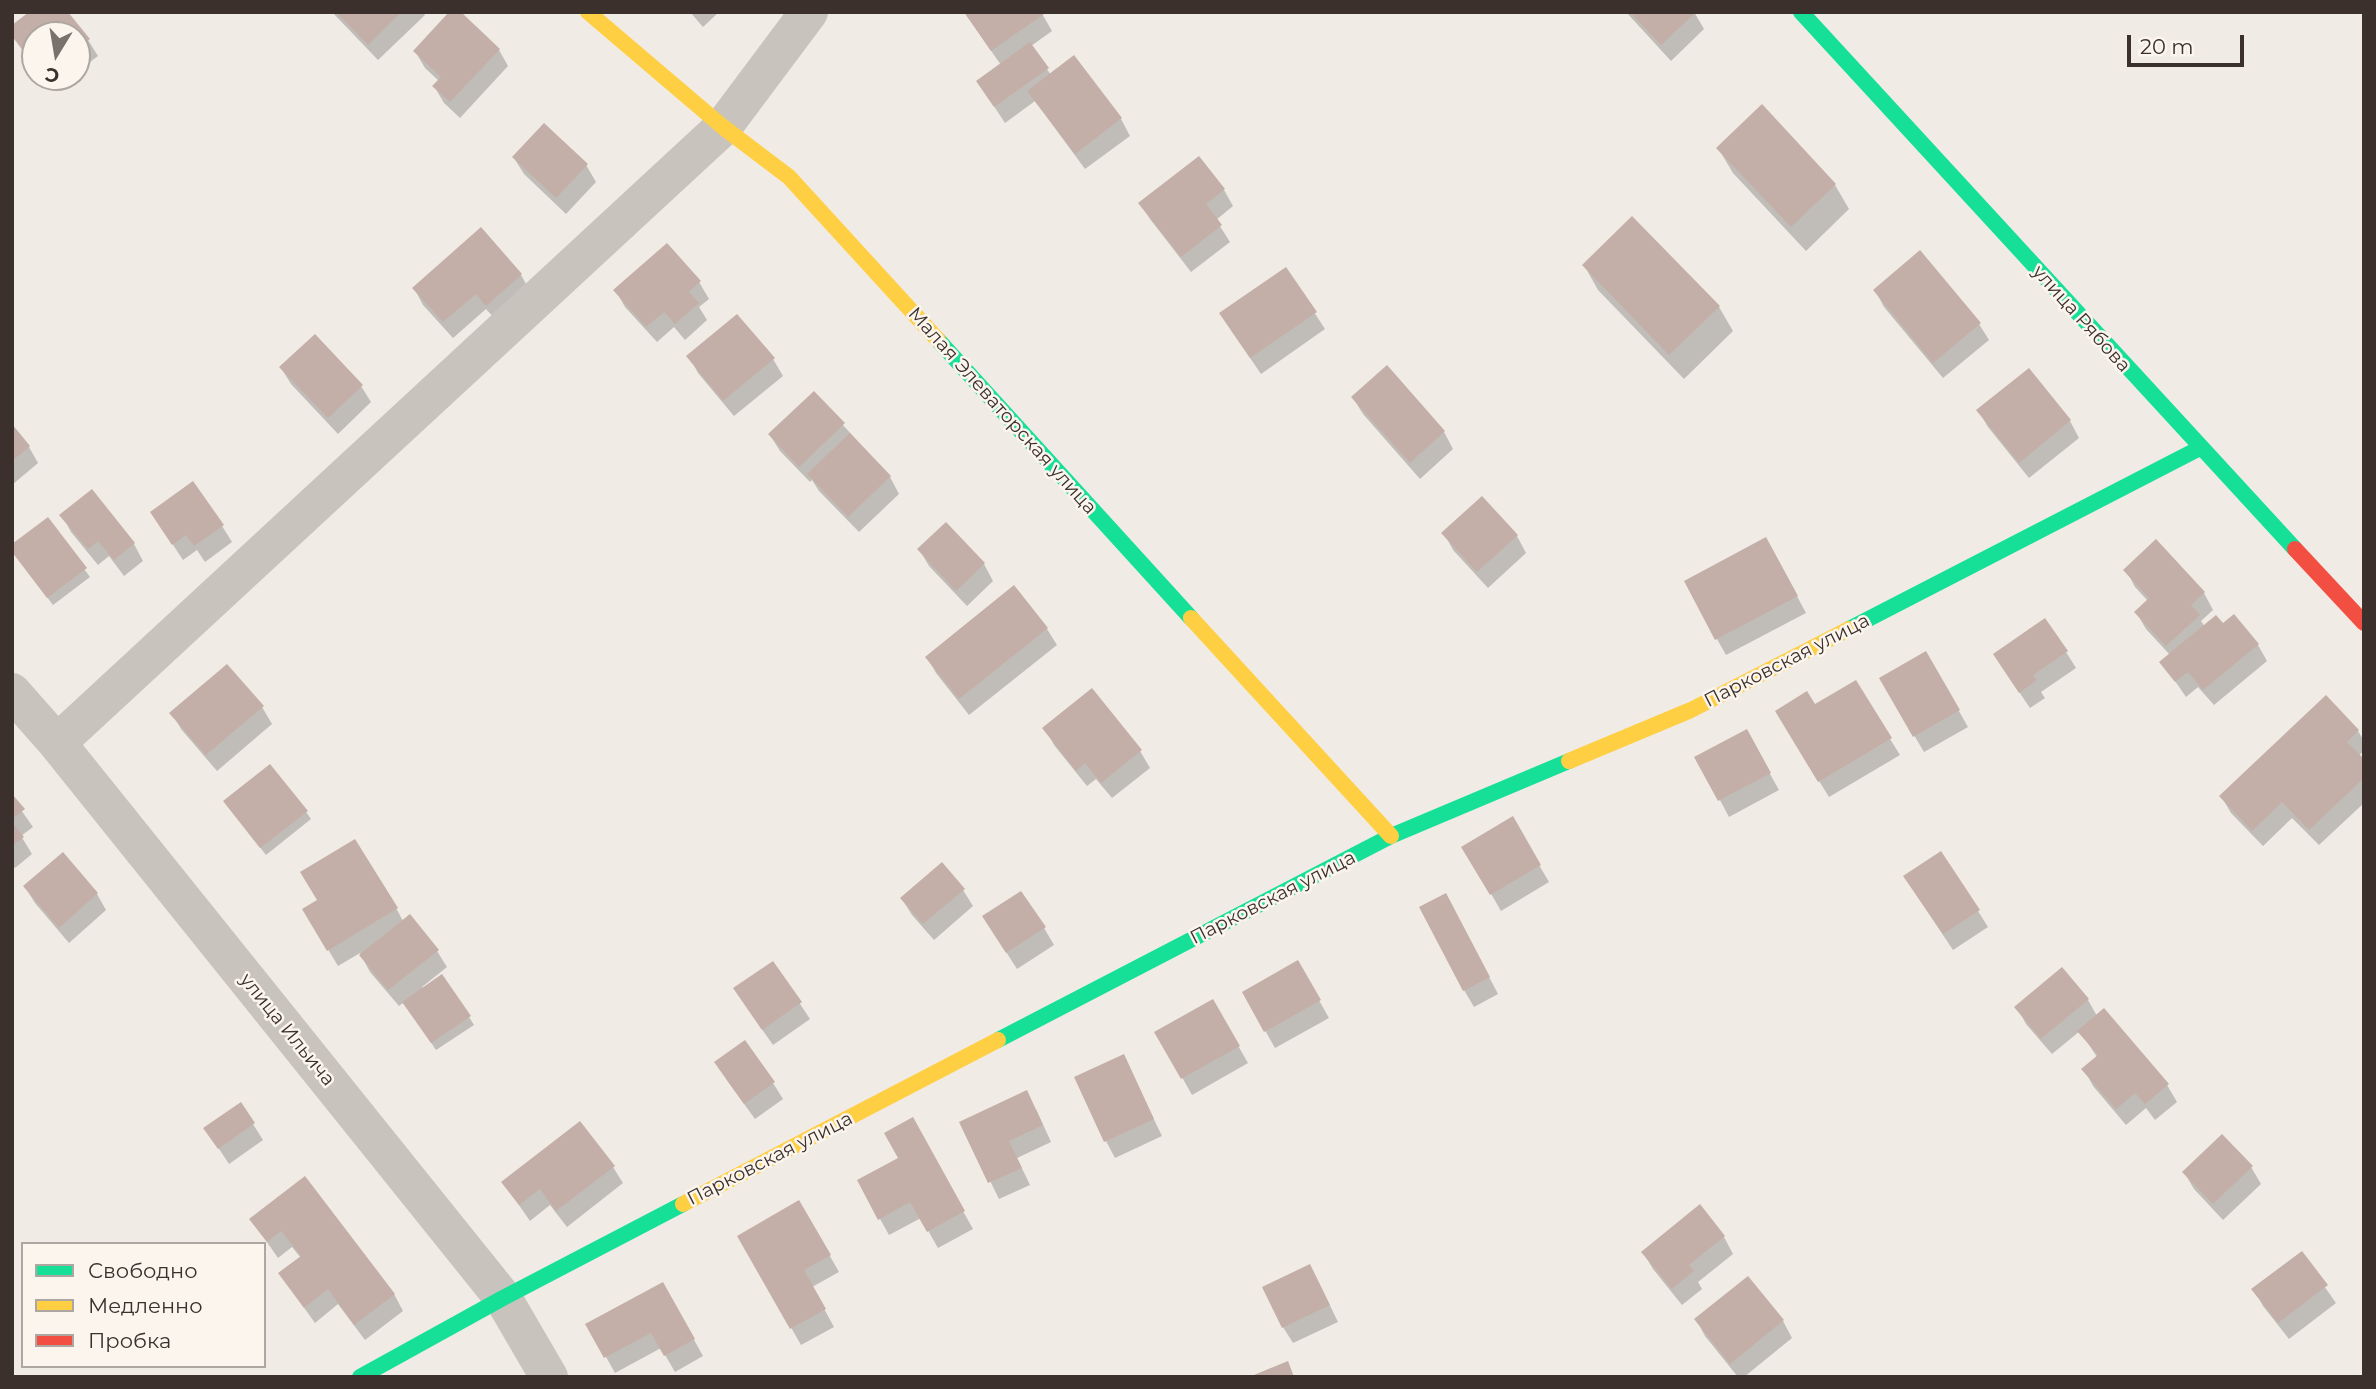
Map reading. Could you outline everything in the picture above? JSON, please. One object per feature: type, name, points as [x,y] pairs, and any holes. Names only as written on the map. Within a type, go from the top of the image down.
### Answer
[{"type":"street","name":"Малая Элеваторская улица","points":[[588,12],[723,127],[789,177],[1391,836]]},
{"type":"street","points":[[57,743],[723,127],[809,12]]},
{"type":"street","name":"улица Рябова","points":[[1801,12],[2364,623]]},
{"type":"street","name":"Парковская улица","points":[[360,1377],[503,1298],[1391,836],[1692,710],[2200,448]]},
{"type":"street","name":"улица Ильича","points":[[12,692],[57,743],[503,1298],[549,1377]]},
{"type":"building","points":[[29,12],[68,12],[75,21],[21,21],[21,47],[12,36],[12,25]]},
{"type":"building","points":[[336,12],[401,12],[368,45]]},
{"type":"building","points":[[449,12],[461,12],[500,49],[450,102],[432,86],[441,77],[413,51]]},
{"type":"building","points":[[964,12],[1043,12],[1044,14],[991,51]]},
{"type":"building","points":[[1630,12],[1696,12],[1661,45]]},
{"type":"building","points":[[1030,42],[1049,68],[994,107],[976,81]]},
{"type":"building","points":[[1074,55],[1122,118],[1075,154],[1027,91]]},
{"type":"building","points":[[1762,104],[1836,184],[1791,227],[1716,148]]},
{"type":"building","points":[[544,123],[588,164],[556,198],[512,157]]},
{"type":"building","points":[[1199,156],[1225,189],[1206,204],[1222,225],[1181,257],[1138,203]]},
{"type":"building","points":[[1632,216],[1720,306],[1669,355],[1582,265]]},
{"type":"building","points":[[481,227],[522,274],[486,306],[476,294],[443,322],[412,288]]},
{"type":"building","points":[[667,243],[701,281],[689,292],[699,303],[675,324],[664,312],[646,327],[613,290]]},
{"type":"building","points":[[1920,250],[1981,323],[1933,363],[1873,290]]},
{"type":"building","points":[[1286,267],[1317,312],[1250,358],[1219,313]]},
{"type":"building","points":[[737,314],[775,358],[723,401],[686,356]]},
{"type":"building","points":[[315,334],[363,385],[328,418],[279,367]]},
{"type":"building","points":[[1387,365],[1445,431],[1410,463],[1351,397]]},
{"type":"building","points":[[2029,368],[2071,420],[2019,463],[1976,410]]},
{"type":"building","points":[[814,391],[845,423],[799,467],[768,434]]},
{"type":"building","points":[[12,424],[30,446],[12,461]]},
{"type":"building","points":[[850,433],[891,476],[848,517],[807,474]]},
{"type":"building","points":[[193,481],[224,525],[194,546],[186,535],[172,545],[150,512]]},
{"type":"building","points":[[92,489],[135,543],[114,560],[98,541],[88,549],[59,515]]},
{"type":"building","points":[[1482,496],[1518,535],[1477,572],[1441,533]]},
{"type":"building","points":[[48,517],[87,568],[47,598],[12,552],[12,544]]},
{"type":"building","points":[[946,522],[985,563],[956,591],[917,549]]},
{"type":"building","points":[[1766,537],[1798,596],[1715,640],[1684,581]]},
{"type":"building","points":[[2156,539],[2205,592],[2191,605],[2200,615],[2166,646],[2134,612],[2149,598],[2123,570]]},
{"type":"building","points":[[1014,585],[1048,628],[959,699],[925,657]]},
{"type":"building","points":[[2234,614],[2259,644],[2203,690],[2188,672],[2175,682],[2159,662],[2216,615],[2223,623]]},
{"type":"building","points":[[2045,618],[2068,651],[2033,675],[2037,680],[2019,693],[1993,654]]},
{"type":"building","points":[[1926,651],[1960,710],[1913,737],[1879,678]]},
{"type":"building","points":[[227,664],[264,706],[206,755],[169,713]]},
{"type":"building","points":[[1856,680],[1892,738],[1818,782],[1775,711],[1807,691],[1815,704]]},
{"type":"building","points":[[1092,688],[1142,750],[1101,783],[1085,763],[1076,771],[1042,728]]},
{"type":"building","points":[[2326,695],[2359,730],[2347,742],[2364,759],[2364,778],[2309,830],[2282,802],[2252,831],[2219,796]]},
{"type":"building","points":[[1747,729],[1771,773],[1718,801],[1694,757]]},
{"type":"building","points":[[270,764],[308,811],[260,848],[223,801]]},
{"type":"building","points":[[12,794],[25,809],[12,819]]},
{"type":"building","points":[[1513,816],[1541,865],[1490,895],[1461,847]]},
{"type":"building","points":[[12,822],[24,837],[12,846]]},
{"type":"building","points":[[355,839],[398,908],[327,951],[302,909],[317,900],[300,872]]},
{"type":"building","points":[[1941,851],[1980,910],[1943,934],[1903,876]]},
{"type":"building","points":[[63,852],[98,893],[59,928],[23,886]]},
{"type":"building","points":[[942,862],[965,889],[923,924],[900,898]]},
{"type":"building","points":[[1021,891],[1046,927],[1006,953],[982,916]]},
{"type":"building","points":[[1446,893],[1490,977],[1463,991],[1419,907]]},
{"type":"building","points":[[410,914],[439,950],[388,990],[359,955]]},
{"type":"building","points":[[1298,960],[1321,1000],[1264,1032],[1242,992]]},
{"type":"building","points":[[773,961],[802,1002],[762,1030],[733,988]]},
{"type":"building","points":[[2062,967],[2089,999],[2041,1039],[2014,1007]]},
{"type":"building","points":[[442,974],[471,1016],[431,1043],[402,1002]]},
{"type":"building","points":[[1213,999],[1240,1046],[1181,1079],[1154,1032]]},
{"type":"building","points":[[2104,1008],[2169,1084],[2145,1104],[2135,1093],[2116,1109],[2081,1069],[2098,1055],[2077,1031]]},
{"type":"building","points":[[745,1040],[775,1082],[744,1104],[714,1062]]},
{"type":"building","points":[[1124,1054],[1154,1119],[1104,1142],[1074,1077]]},
{"type":"building","points":[[1027,1090],[1043,1125],[1009,1141],[1022,1168],[988,1183],[959,1122]]},
{"type":"building","points":[[241,1102],[255,1123],[218,1149],[203,1128]]},
{"type":"building","points":[[913,1117],[965,1211],[927,1232],[910,1202],[878,1220],[857,1180],[898,1158],[884,1133]]},
{"type":"building","points":[[580,1121],[615,1166],[556,1211],[540,1189],[519,1205],[501,1182]]},
{"type":"building","points":[[2222,1134],[2253,1166],[2213,1204],[2182,1172]]},
{"type":"building","points":[[305,1176],[395,1294],[354,1325],[328,1289],[304,1308],[278,1273],[301,1256],[281,1231],[267,1242],[249,1219]]},
{"type":"building","points":[[799,1200],[831,1255],[804,1270],[826,1309],[790,1329],[737,1236]]},
{"type":"building","points":[[1700,1204],[1725,1236],[1689,1265],[1694,1271],[1672,1289],[1641,1252]]},
{"type":"building","points":[[2302,1251],[2328,1285],[2278,1323],[2251,1289]]},
{"type":"building","points":[[1310,1264],[1330,1305],[1282,1328],[1262,1287]]},
{"type":"building","points":[[1748,1276],[1784,1320],[1730,1364],[1694,1319]]},
{"type":"building","points":[[663,1282],[695,1339],[664,1356],[651,1333],[604,1358],[585,1324]]},
{"type":"building","points":[[1288,1361],[1294,1377],[1249,1377]]},
{"type":"traffic: fast","points":[[1801,12],[2295,549]]},
{"type":"traffic: fast","points":[[938,340],[1191,618]]},
{"type":"traffic: fast","points":[[1849,629],[2200,448]]},
{"type":"traffic: fast","points":[[998,1040],[1391,836],[1569,761]]},
{"type":"traffic: fast","points":[[360,1377],[503,1298],[683,1204]]},
{"type":"traffic: slow","points":[[588,12],[723,127],[789,177],[938,340]]},
{"type":"traffic: slow","points":[[1191,618],[1391,836]]},
{"type":"traffic: slow","points":[[1569,761],[1691,710],[1849,629]]},
{"type":"traffic: slow","points":[[683,1204],[998,1040]]},
{"type":"traffic: jam","points":[[2295,549],[2364,623]]}]
